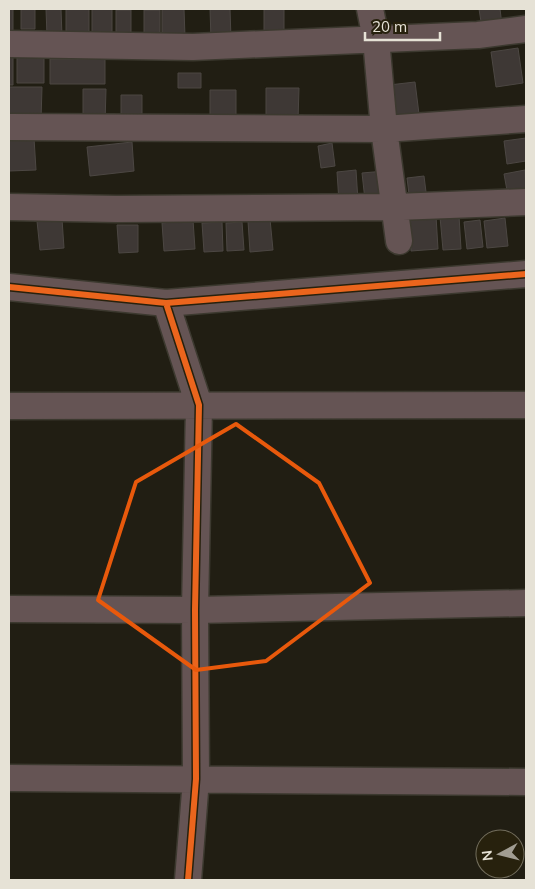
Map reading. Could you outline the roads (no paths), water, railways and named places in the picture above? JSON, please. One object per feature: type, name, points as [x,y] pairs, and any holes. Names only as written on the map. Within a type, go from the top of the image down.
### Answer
[{"type":"street","points":[[370,9],[376,39],[384,129],[400,241]]},
{"type":"street","points":[[9,44],[193,47],[478,35],[526,29]]},
{"type":"street","points":[[9,127],[384,129],[526,119]]},
{"type":"street","points":[[9,207],[117,209],[396,207],[526,202]]},
{"type":"street","points":[[9,287],[166,303],[526,274]]},
{"type":"street","points":[[166,303],[198,405],[195,610],[196,780],[188,880]]},
{"type":"street","points":[[9,406],[526,405]]},
{"type":"street","points":[[9,609],[195,610],[526,603]]},
{"type":"street","points":[[9,778],[526,782]]}]
